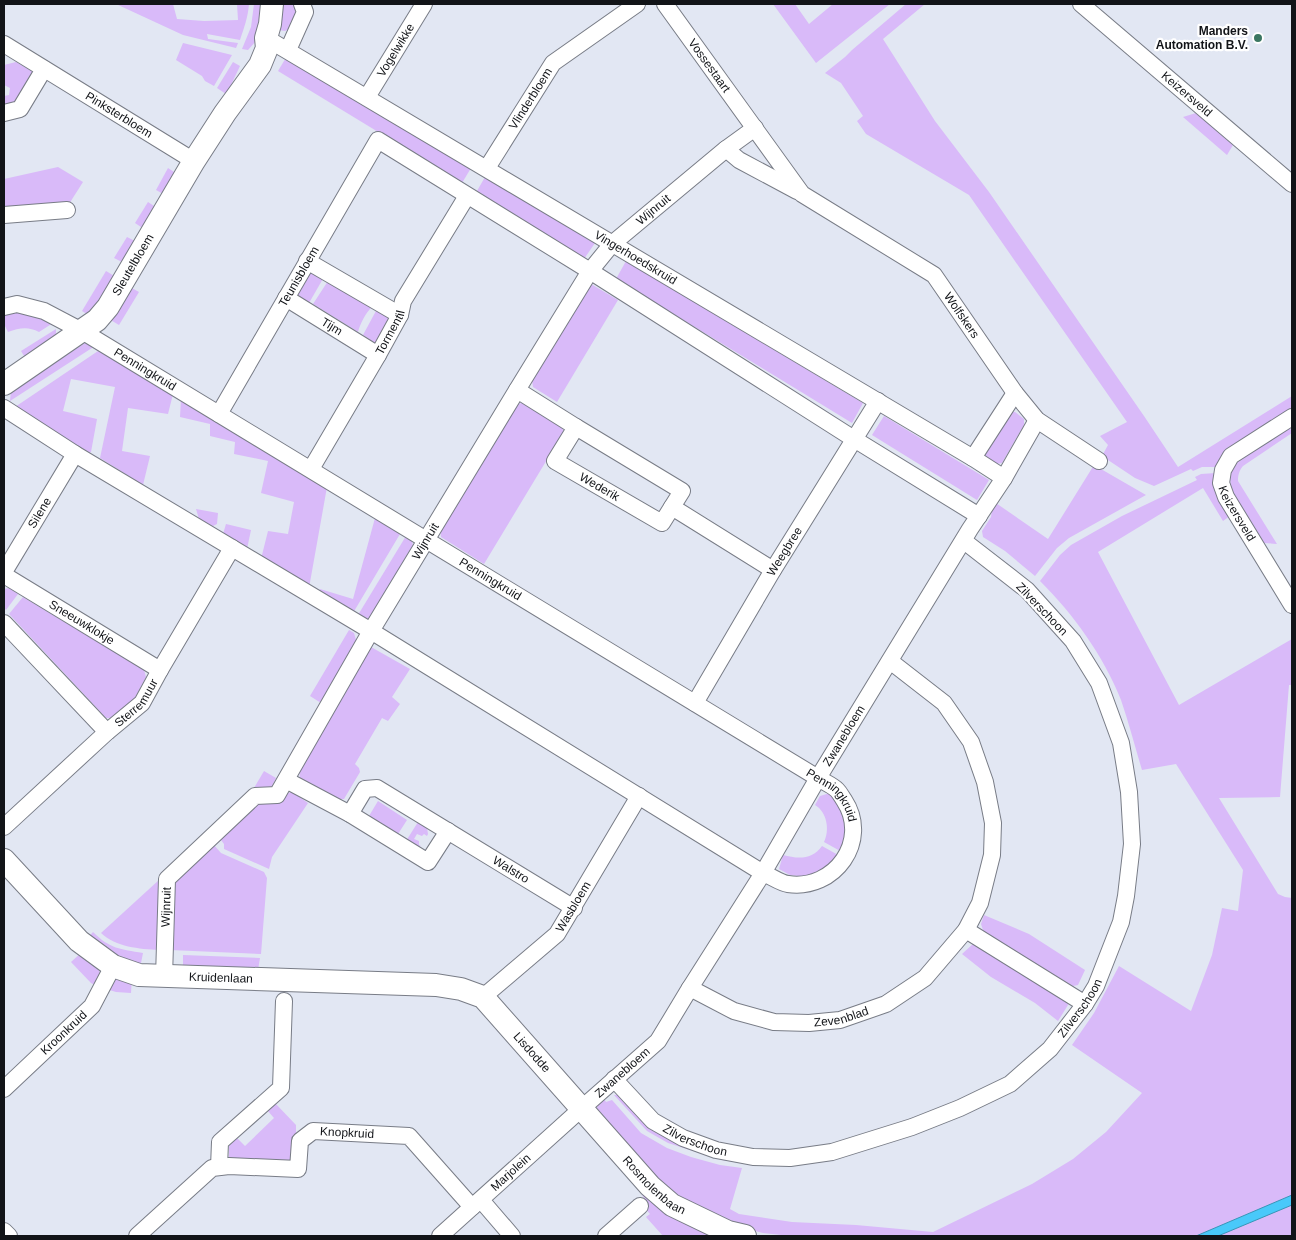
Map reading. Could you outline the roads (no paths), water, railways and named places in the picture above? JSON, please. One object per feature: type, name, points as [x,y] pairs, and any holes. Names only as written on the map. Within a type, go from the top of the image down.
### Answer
[{"type":"street","name":"Sleutelbloem","points":[[4,384],[97,320],[108,307],[194,161],[225,113],[260,65],[267,48],[266,38],[270,24],[272,4]]},
{"type":"street","points":[[288,50],[305,12],[302,4]]},
{"type":"street","name":"Vogelwikke","points":[[367,97],[424,4]]},
{"type":"street","name":"Vlinderbloem","points":[[487,168],[554,64],[617,9],[637,4]]},
{"type":"street","name":"Vossestaart","points":[[665,4],[755,128]]},
{"type":"street","name":"Keizersveld","points":[[1080,4],[1292,184]]},
{"type":"street","name":"Vingerhoedskruid","points":[[266,38],[487,168],[1004,478]]},
{"type":"street","name":"Pinksterbloem","points":[[4,44],[194,161]]},
{"type":"street","points":[[4,113],[20,109],[44,69]]},
{"type":"street","name":"Wijnruit","points":[[164,977],[167,879],[255,796],[277,795],[370,631],[590,271],[612,244],[726,149],[755,128]]},
{"type":"street","name":"Wolfskers","points":[[755,128],[802,194]]},
{"type":"street","name":"Teunisbloem","points":[[219,414],[378,140],[467,196]]},
{"type":"street","name":"Wolfskers","points":[[726,149],[739,160],[802,194],[934,275],[1015,392],[1037,420],[1098,461]]},
{"type":"street","points":[[467,196],[590,271],[979,516]]},
{"type":"street","name":"Tormentil","points":[[311,469],[400,315],[403,301],[467,196]]},
{"type":"street","points":[[4,215],[67,210]]},
{"type":"street","points":[[307,261],[400,315]]},
{"type":"street","name":"Tijm","points":[[286,298],[378,355]]},
{"type":"street","name":"Penningkruid","points":[[4,307],[17,304],[44,311],[82,331],[837,790],[848,807],[853,823],[851,845],[846,857],[830,874],[807,884],[786,884],[763,873],[370,631],[76,454],[4,408]]},
{"type":"street","points":[[517,390],[682,491],[672,506],[773,570]]},
{"type":"street","points":[[973,458],[1015,392]]},
{"type":"street","name":"Weegbree","points":[[695,703],[773,570],[878,402]]},
{"type":"street","name":"Keizersveld","points":[[1292,417],[1231,456],[1223,470],[1222,483],[1226,497],[1292,605]]},
{"type":"street","name":"Zwanebloem","points":[[581,1109],[658,1041],[763,873],[818,778],[1004,478],[1037,420]]},
{"type":"street","name":"Wederik","points":[[576,427],[555,461],[662,523],[672,506]]},
{"type":"street","name":"Silene","points":[[4,573],[76,454]]},
{"type":"street","name":"Zilverschoon","points":[[614,1079],[653,1122],[684,1138],[716,1150],[753,1157],[790,1158],[832,1152],[912,1127],[960,1108],[1010,1084],[1050,1049],[1085,1004],[1096,986],[1122,922],[1126,896],[1132,844],[1129,792],[1121,743],[1099,683],[1073,641],[1027,590],[964,541]]},
{"type":"street","name":"Sterremuur","points":[[4,827],[107,732],[142,703],[232,548]]},
{"type":"street","name":"Sneeuwklokje","points":[[4,573],[160,670]]},
{"type":"street","points":[[4,623],[107,732]]},
{"type":"street","name":"Zevenblad","points":[[690,988],[734,1011],[774,1022],[809,1023],[840,1020],[886,1004],[925,978],[966,930],[980,903],[992,855],[993,823],[985,782],[971,742],[944,703],[890,661]]},
{"type":"street","points":[[286,780],[350,814],[428,862],[448,831]]},
{"type":"street","name":"Walstro","points":[[350,814],[365,789],[377,788],[574,908]]},
{"type":"street","name":"Wasbloem","points":[[483,996],[557,934],[639,796]]},
{"type":"street","name":"Kruidenlaan","points":[[4,860],[79,941],[113,966],[139,975],[443,986],[461,988],[483,996]]},
{"type":"street","points":[[966,930],[1085,1004]]},
{"type":"street","name":"Kroonkruid","points":[[4,1089],[92,1006],[113,966]]},
{"type":"street","name":"Lisdodde","points":[[483,996],[581,1109]]},
{"type":"street","points":[[220,1167],[220,1142],[281,1088],[284,1001]]},
{"type":"street","name":"Marjolein","points":[[440,1236],[581,1109]]},
{"type":"street","name":"Rosmolenbaan","points":[[581,1109],[650,1186],[672,1204],[728,1232],[745,1236]]},
{"type":"street","name":"Knopkruid","points":[[137,1236],[212,1168],[229,1166],[298,1168],[300,1141],[313,1131],[409,1136],[476,1203]]},
{"type":"street","points":[[476,1203],[512,1236]]},
{"type":"street","points":[[606,1236],[640,1206]]},
{"type":"street","points":[[4,1231],[8,1236]]},
{"type":"water","points":[[1292,1195],[1292,1205],[1218,1236],[1196,1236]]},
{"type":"place","name":"Manders Automation B.V.","points":[[1258,38]]}]
